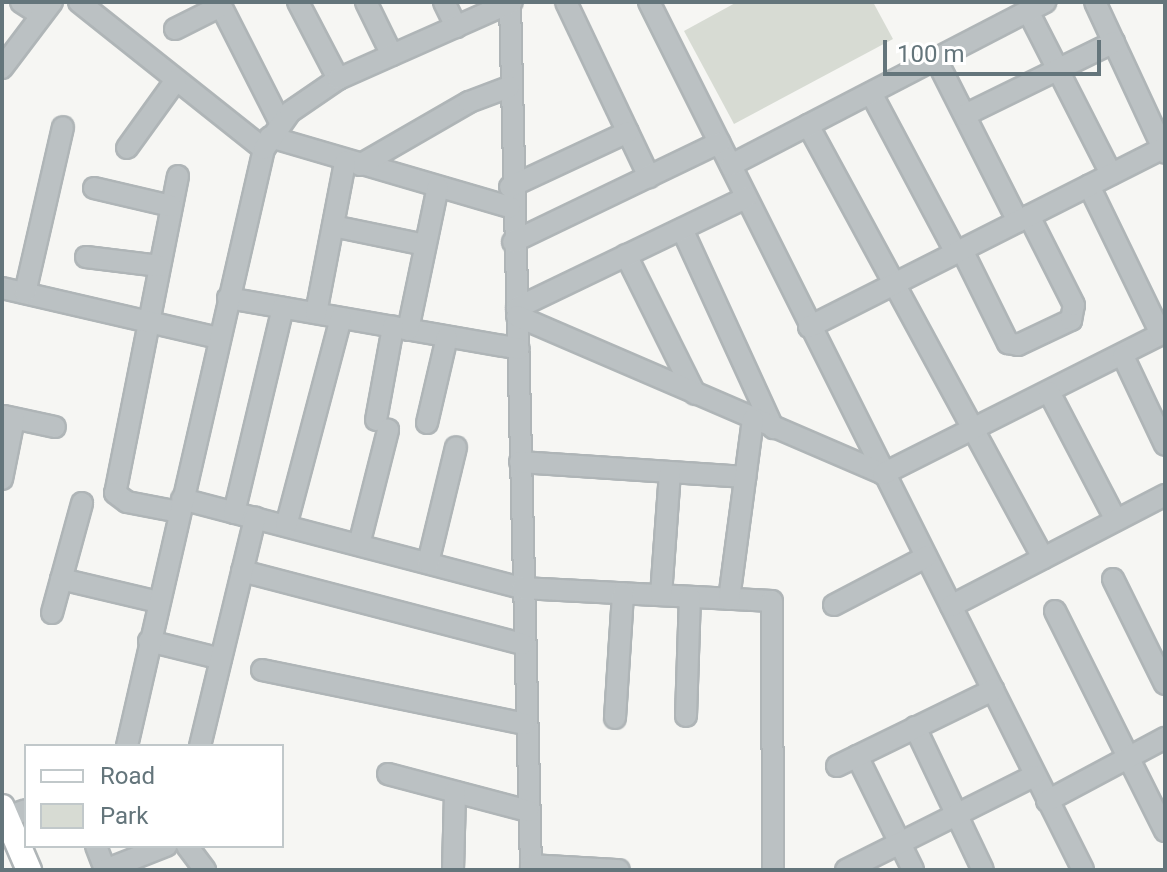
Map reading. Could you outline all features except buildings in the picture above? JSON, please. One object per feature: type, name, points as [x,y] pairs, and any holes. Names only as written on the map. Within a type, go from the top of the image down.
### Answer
[{"type":"main road","points":[[12,811],[29,870]]},
{"type":"street","points":[[2,68],[46,8],[21,2]]},
{"type":"street","points":[[79,2],[176,80],[271,136],[438,187],[510,197],[628,132]]},
{"type":"street","points":[[298,2],[338,79]]},
{"type":"street","points":[[366,2],[392,55]]},
{"type":"street","points":[[444,2],[456,27]]},
{"type":"street","points":[[127,744],[228,298],[271,136],[338,79],[511,2],[510,197],[519,349],[524,724],[531,867],[619,870]]},
{"type":"street","points":[[566,2],[649,177]]},
{"type":"street","points":[[649,2],[1083,870]]},
{"type":"street","points":[[809,327],[1164,150],[1095,2]]},
{"type":"street","points":[[175,29],[220,4],[271,136]]},
{"type":"street","points":[[731,165],[1036,7],[1058,69],[1111,174]]},
{"type":"street","points":[[965,115],[1114,42]]},
{"type":"street","points":[[871,93],[1008,343],[1018,345],[1071,320],[1074,305],[1023,219],[936,59]]},
{"type":"street","points":[[127,148],[176,80]]},
{"type":"street","points":[[316,313],[333,226],[352,163],[469,102],[509,87]]},
{"type":"street","points":[[808,125],[1043,558]]},
{"type":"street","points":[[25,293],[63,127]]},
{"type":"street","points":[[513,242],[719,143]]},
{"type":"street","points":[[178,176],[115,493],[127,502],[234,513],[522,588],[772,601],[773,870]]},
{"type":"street","points":[[517,312],[753,420],[883,474],[1158,337],[1160,330],[1089,186]]},
{"type":"street","points":[[359,545],[400,328],[425,245],[438,187]]},
{"type":"street","points":[[94,188],[171,206]]},
{"type":"street","points":[[517,312],[626,255],[746,198]]},
{"type":"street","points":[[333,226],[425,245]]},
{"type":"street","points":[[682,229],[773,428]]},
{"type":"street","points":[[626,255],[695,394]]},
{"type":"street","points":[[86,257],[159,266]]},
{"type":"street","points":[[2,288],[219,338]]},
{"type":"street","points":[[228,298],[519,349]]},
{"type":"street","points":[[234,513],[283,308]]},
{"type":"street","points":[[286,526],[341,318]]},
{"type":"street","points":[[427,423],[447,337]]},
{"type":"street","points":[[1123,356],[1165,445]]},
{"type":"street","points":[[1049,392],[1116,520]]},
{"type":"street","points":[[2,479],[8,417],[55,427]]},
{"type":"street","points":[[729,599],[753,420]]},
{"type":"street","points":[[428,563],[456,447]]},
{"type":"street","points":[[520,462],[746,477]]},
{"type":"street","points":[[661,595],[670,472]]},
{"type":"street","points":[[951,606],[1165,495]]},
{"type":"street","points":[[52,613],[82,503]]},
{"type":"street","points":[[201,744],[208,734],[221,659],[255,518]]},
{"type":"street","points":[[834,605],[926,557]]},
{"type":"street","points":[[242,571],[523,644]]},
{"type":"street","points":[[61,579],[158,602]]},
{"type":"street","points":[[1113,579],[1165,684]]},
{"type":"street","points":[[615,718],[623,593]]},
{"type":"street","points":[[686,716],[690,597]]},
{"type":"street","points":[[1055,611],[1165,831]]},
{"type":"street","points":[[149,641],[221,659]]},
{"type":"street","points":[[262,670],[524,724]]},
{"type":"street","points":[[837,766],[993,690]]},
{"type":"street","points":[[915,727],[983,870]]},
{"type":"street","points":[[1047,801],[1165,738]]},
{"type":"street","points":[[857,756],[913,870]]},
{"type":"street","points":[[388,774],[528,811]]},
{"type":"street","points":[[846,870],[1034,776]]},
{"type":"street","points":[[453,870],[455,792]]},
{"type":"street","points":[[97,848],[105,870],[161,848]]},
{"type":"street","points":[[188,848],[205,870]]},
{"type":"green space","points":[[737,2],[873,2],[893,39],[734,124],[684,31]]}]
